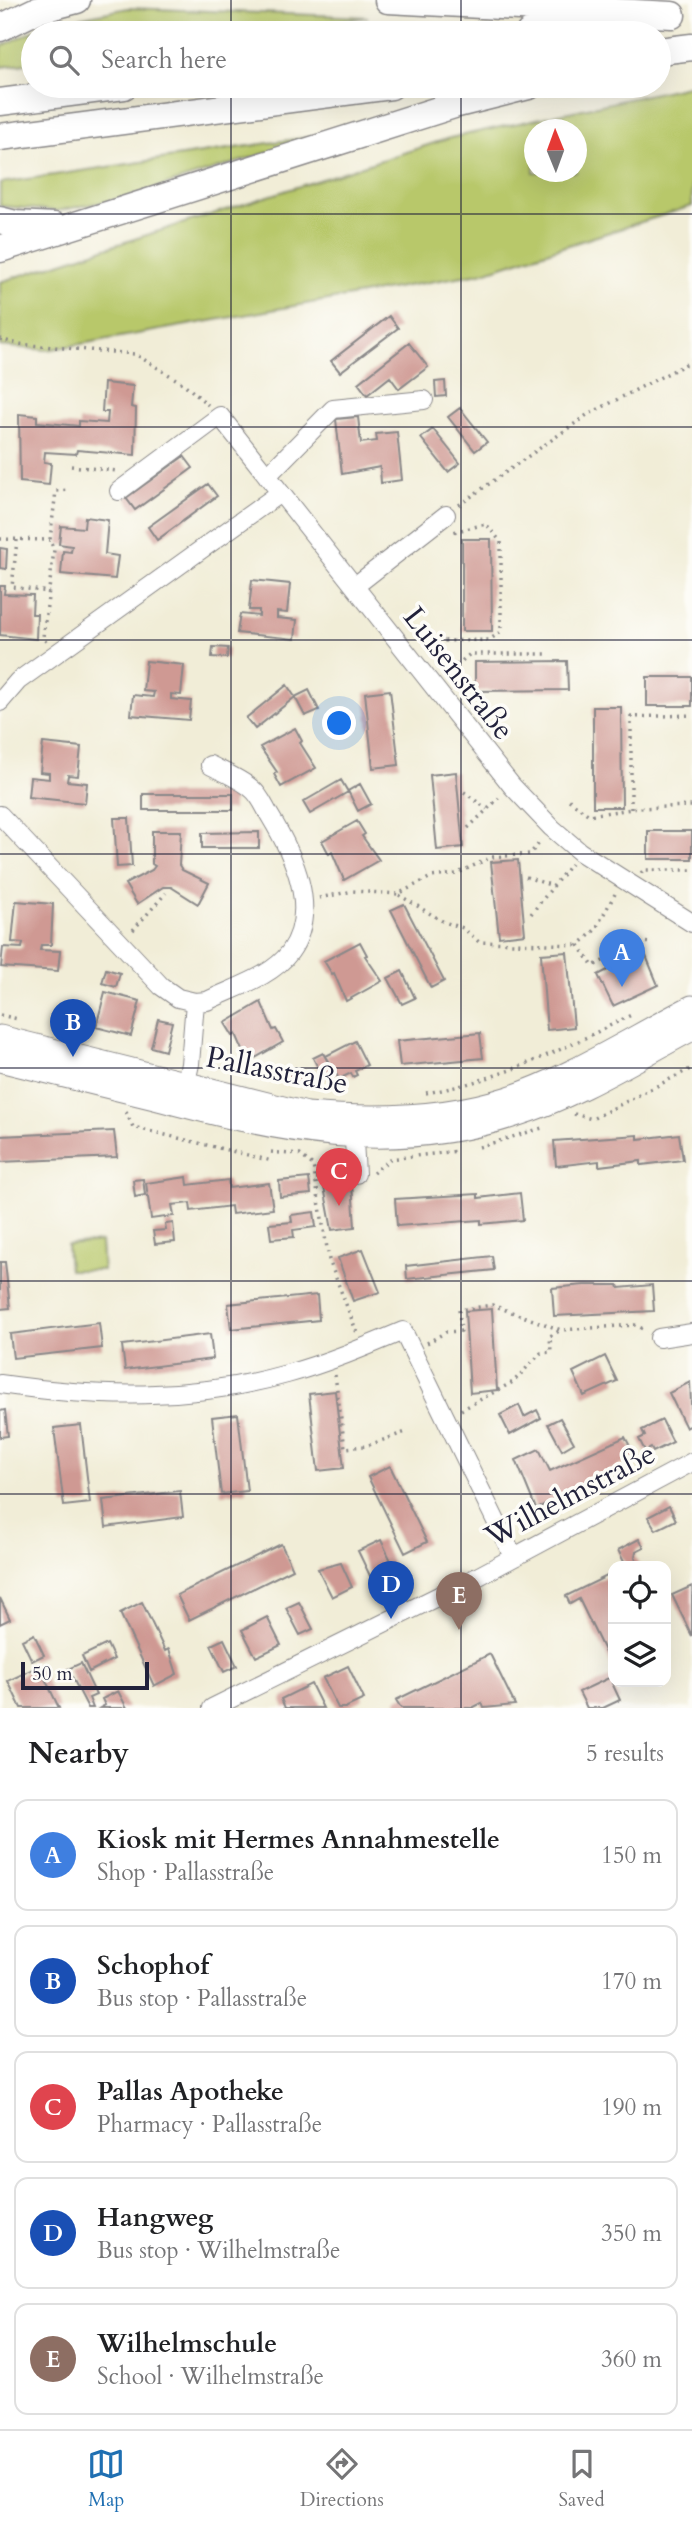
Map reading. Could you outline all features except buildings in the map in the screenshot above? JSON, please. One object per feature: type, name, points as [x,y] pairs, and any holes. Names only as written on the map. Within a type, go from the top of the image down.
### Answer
[{"type":"highway","points":[[0,28],[35,11],[77,0]]},
{"type":"highway","points":[[388,0],[682,13]]},
{"type":"highway","points":[[620,21],[682,13]]},
{"type":"highway","points":[[671,50],[692,47]]},
{"type":"highway","points":[[0,102],[31,98]]},
{"type":"highway","points":[[0,137],[299,98]]},
{"type":"highway","points":[[0,249],[481,98]]},
{"type":"highway","points":[[0,220],[16,224],[73,226]]},
{"type":"main road","name":"Pallasstraße","points":[[353,1127],[462,1110],[510,1097],[557,1077],[692,1007]]},
{"type":"main road","name":"Pallasstraße","points":[[0,1060],[183,1095],[307,1114],[353,1127],[408,1135],[470,1128],[518,1115],[566,1095],[692,1029]]},
{"type":"main road","name":"Pallasstraße","points":[[0,1037],[183,1095]]},
{"type":"street","points":[[267,476],[334,409],[424,400]]},
{"type":"street","points":[[119,491],[220,416]]},
{"type":"street","name":"Luisenstraße","points":[[220,416],[512,786],[552,828],[580,852],[692,923]]},
{"type":"street","points":[[0,702],[18,681],[280,493]]},
{"type":"street","points":[[355,586],[448,524]]},
{"type":"street","points":[[0,815],[161,986],[178,998],[195,1002],[207,1001],[274,968],[290,951],[301,926],[303,901],[299,876],[288,844],[253,789],[210,765]]},
{"type":"street","points":[[183,1095],[195,1002]]},
{"type":"street","points":[[353,1127],[356,1174]]},
{"type":"street","points":[[0,1384],[59,1393],[120,1396],[191,1394],[289,1374],[403,1331],[513,1556]]},
{"type":"street","points":[[659,1338],[692,1333]]},
{"type":"street","name":"Wilhelmstraße","points":[[212,1708],[692,1462]]},
{"type":"path","points":[[0,339],[18,344],[135,354],[184,384],[220,416]]},
{"type":"path","points":[[448,524],[587,415],[692,361]]},
{"type":"path","points":[[71,466],[144,473]]},
{"type":"path","points":[[52,657],[43,637],[54,551],[50,540],[56,491],[70,490]]},
{"type":"path","points":[[416,663],[439,641],[489,640],[501,632],[501,542],[486,524],[448,524]]},
{"type":"path","points":[[0,539],[50,540]]},
{"type":"path","points":[[17,540],[12,587],[49,592]]},
{"type":"path","points":[[434,685],[470,654],[546,654]]},
{"type":"path","points":[[631,809],[631,717],[692,715]]},
{"type":"path","points":[[468,828],[512,786]]},
{"type":"path","points":[[464,792],[488,809]]},
{"type":"path","points":[[569,800],[589,815],[631,809],[692,806]]},
{"type":"path","points":[[398,894],[430,877],[456,874],[492,857],[530,854],[552,828]]},
{"type":"path","points":[[531,914],[580,852]]},
{"type":"path","points":[[303,901],[354,891],[398,894],[444,922],[463,928],[479,942],[579,945],[595,930],[627,883],[644,870],[692,870]]},
{"type":"path","points":[[526,877],[553,886]]},
{"type":"path","points":[[121,944],[166,893]]},
{"type":"path","points":[[579,945],[593,966],[641,942],[652,943]]},
{"type":"path","points":[[416,1094],[494,1078],[553,1055],[634,1014]]},
{"type":"path","points":[[0,1015],[24,1021]]},
{"type":"path","points":[[124,1108],[133,1127],[272,1161]]},
{"type":"path","points":[[271,1152],[300,1155],[313,1165],[329,1259],[347,1311],[364,1347]]},
{"type":"path","points":[[413,1351],[446,1332],[461,1331],[459,1310],[466,1306],[492,1305],[561,1330],[635,1325],[659,1338]]},
{"type":"path","points":[[446,1418],[513,1382],[541,1353],[551,1352],[550,1336],[561,1330]]},
{"type":"path","points":[[335,1376],[345,1448],[366,1446],[407,1432]]},
{"type":"green space","points":[[128,8],[368,17],[338,21],[65,21]]},
{"type":"green space","points":[[21,37],[21,64],[0,67],[2,46]]},
{"type":"green space","points":[[692,85],[692,206],[480,273],[47,350],[0,346],[0,282],[450,138],[524,122],[524,182],[587,182],[587,119],[537,119],[633,98],[671,98],[671,90]]},
{"type":"green space","points":[[323,135],[128,197],[57,211],[0,206],[0,183]]},
{"type":"green space","points":[[101,1242],[103,1270],[69,1270],[67,1245]]},
{"type":"place","name":"Kiosk mit Hermes Annahmestelle","points":[[622,987]]},
{"type":"place","name":"Schophof","points":[[73,1057]]},
{"type":"place","name":"Pallas Apotheke","points":[[339,1206]]},
{"type":"place","name":"Hangweg","points":[[391,1619]]},
{"type":"place","name":"Wilhelmschule","points":[[459,1630]]}]
